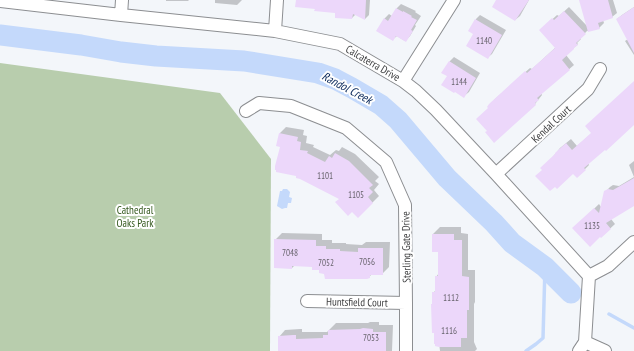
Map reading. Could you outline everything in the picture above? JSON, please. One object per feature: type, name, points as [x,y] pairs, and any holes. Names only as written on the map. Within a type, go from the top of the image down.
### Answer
[{"type":"street","name":"Calcaterra Drive","points":[[0,0],[121,15],[275,31],[340,44],[403,81],[436,110],[589,276]]},
{"type":"street","points":[[121,15],[122,0]]},
{"type":"street","points":[[275,31],[278,0]]},
{"type":"street","points":[[403,81],[454,0]]},
{"type":"street","name":"Kendal Court","points":[[496,174],[588,89],[600,69]]},
{"type":"street","name":"Sterling Gate Drive","points":[[246,110],[259,103],[291,106],[346,128],[386,162],[405,205],[406,351]]},
{"type":"street","points":[[605,351],[582,347],[589,276],[608,266],[634,242]]},
{"type":"street","name":"Huntsfield Court","points":[[307,301],[406,304]]},
{"type":"green space","name":"Cathedral Oaks Park","points":[[0,63],[220,93],[271,159],[270,351],[0,351]]},
{"type":"water","points":[[287,189],[290,192],[289,197],[292,198],[291,203],[288,203],[287,208],[282,209],[277,206],[280,191]]},
{"type":"building","points":[[296,0],[366,0],[365,20],[353,14],[352,19],[335,18],[335,13],[295,7]]},
{"type":"building","points":[[496,0],[529,0],[515,21],[492,7]]},
{"type":"building","points":[[579,0],[608,0],[613,18],[598,23],[600,29],[588,32]]},
{"type":"building","points":[[634,7],[634,53],[616,19]]},
{"type":"building","points":[[396,8],[417,20],[411,30],[413,31],[406,42],[396,36],[393,41],[376,31],[384,18],[388,21]]},
{"type":"building","points":[[564,11],[586,34],[576,43],[578,45],[562,60],[570,70],[537,98],[539,100],[535,103],[536,105],[494,143],[485,132],[487,131],[476,119],[488,108],[487,107],[489,104],[525,71],[527,73],[555,48],[539,30],[552,18],[554,20]]},
{"type":"building","points":[[475,19],[502,35],[488,59],[466,46],[473,34],[468,31]]},
{"type":"building","points":[[449,61],[476,78],[464,98],[441,85],[447,76],[441,73]]},
{"type":"building","points":[[634,81],[634,125],[606,151],[605,150],[584,168],[586,170],[577,178],[573,174],[557,189],[555,187],[550,191],[535,176],[542,170],[540,168],[566,143],[572,150],[591,133],[585,126]]},
{"type":"building","points":[[279,133],[298,137],[297,141],[301,142],[300,150],[308,151],[307,153],[325,162],[329,156],[332,158],[335,153],[349,161],[373,185],[369,188],[373,192],[368,197],[373,203],[358,218],[352,212],[348,216],[335,202],[339,199],[296,178],[296,176],[276,172],[275,166],[280,147],[276,146]]},
{"type":"building","points":[[634,178],[634,206],[606,223],[611,229],[590,247],[572,228],[594,208],[599,213],[604,191],[608,189],[613,190]]},
{"type":"building","points":[[432,234],[454,234],[454,240],[462,240],[462,276],[469,277],[469,310],[467,310],[467,338],[461,338],[461,347],[439,347],[435,346],[434,344],[431,304],[432,292],[435,292],[435,276],[438,276],[438,252],[432,252]]},
{"type":"building","points":[[274,239],[316,240],[316,246],[326,246],[326,249],[340,249],[340,251],[358,252],[358,248],[383,248],[383,275],[370,275],[370,278],[367,279],[325,279],[324,274],[319,273],[319,270],[312,270],[312,267],[292,266],[292,269],[274,268]]},
{"type":"building","points":[[363,328],[373,329],[373,332],[386,332],[386,351],[278,351],[278,336],[296,335],[296,339],[323,338],[323,335],[328,335],[328,330]]},
{"type":"waterway","name":"Randol Creek","points":[[0,35],[156,56],[244,61],[318,73],[335,79],[381,105],[398,120],[447,178],[494,223],[512,243],[545,267],[571,293]]},
{"type":"waterway","points":[[526,351],[543,338],[545,267]]},
{"type":"waterway","name":"Randol Creek","points":[[609,314],[634,328]]}]
